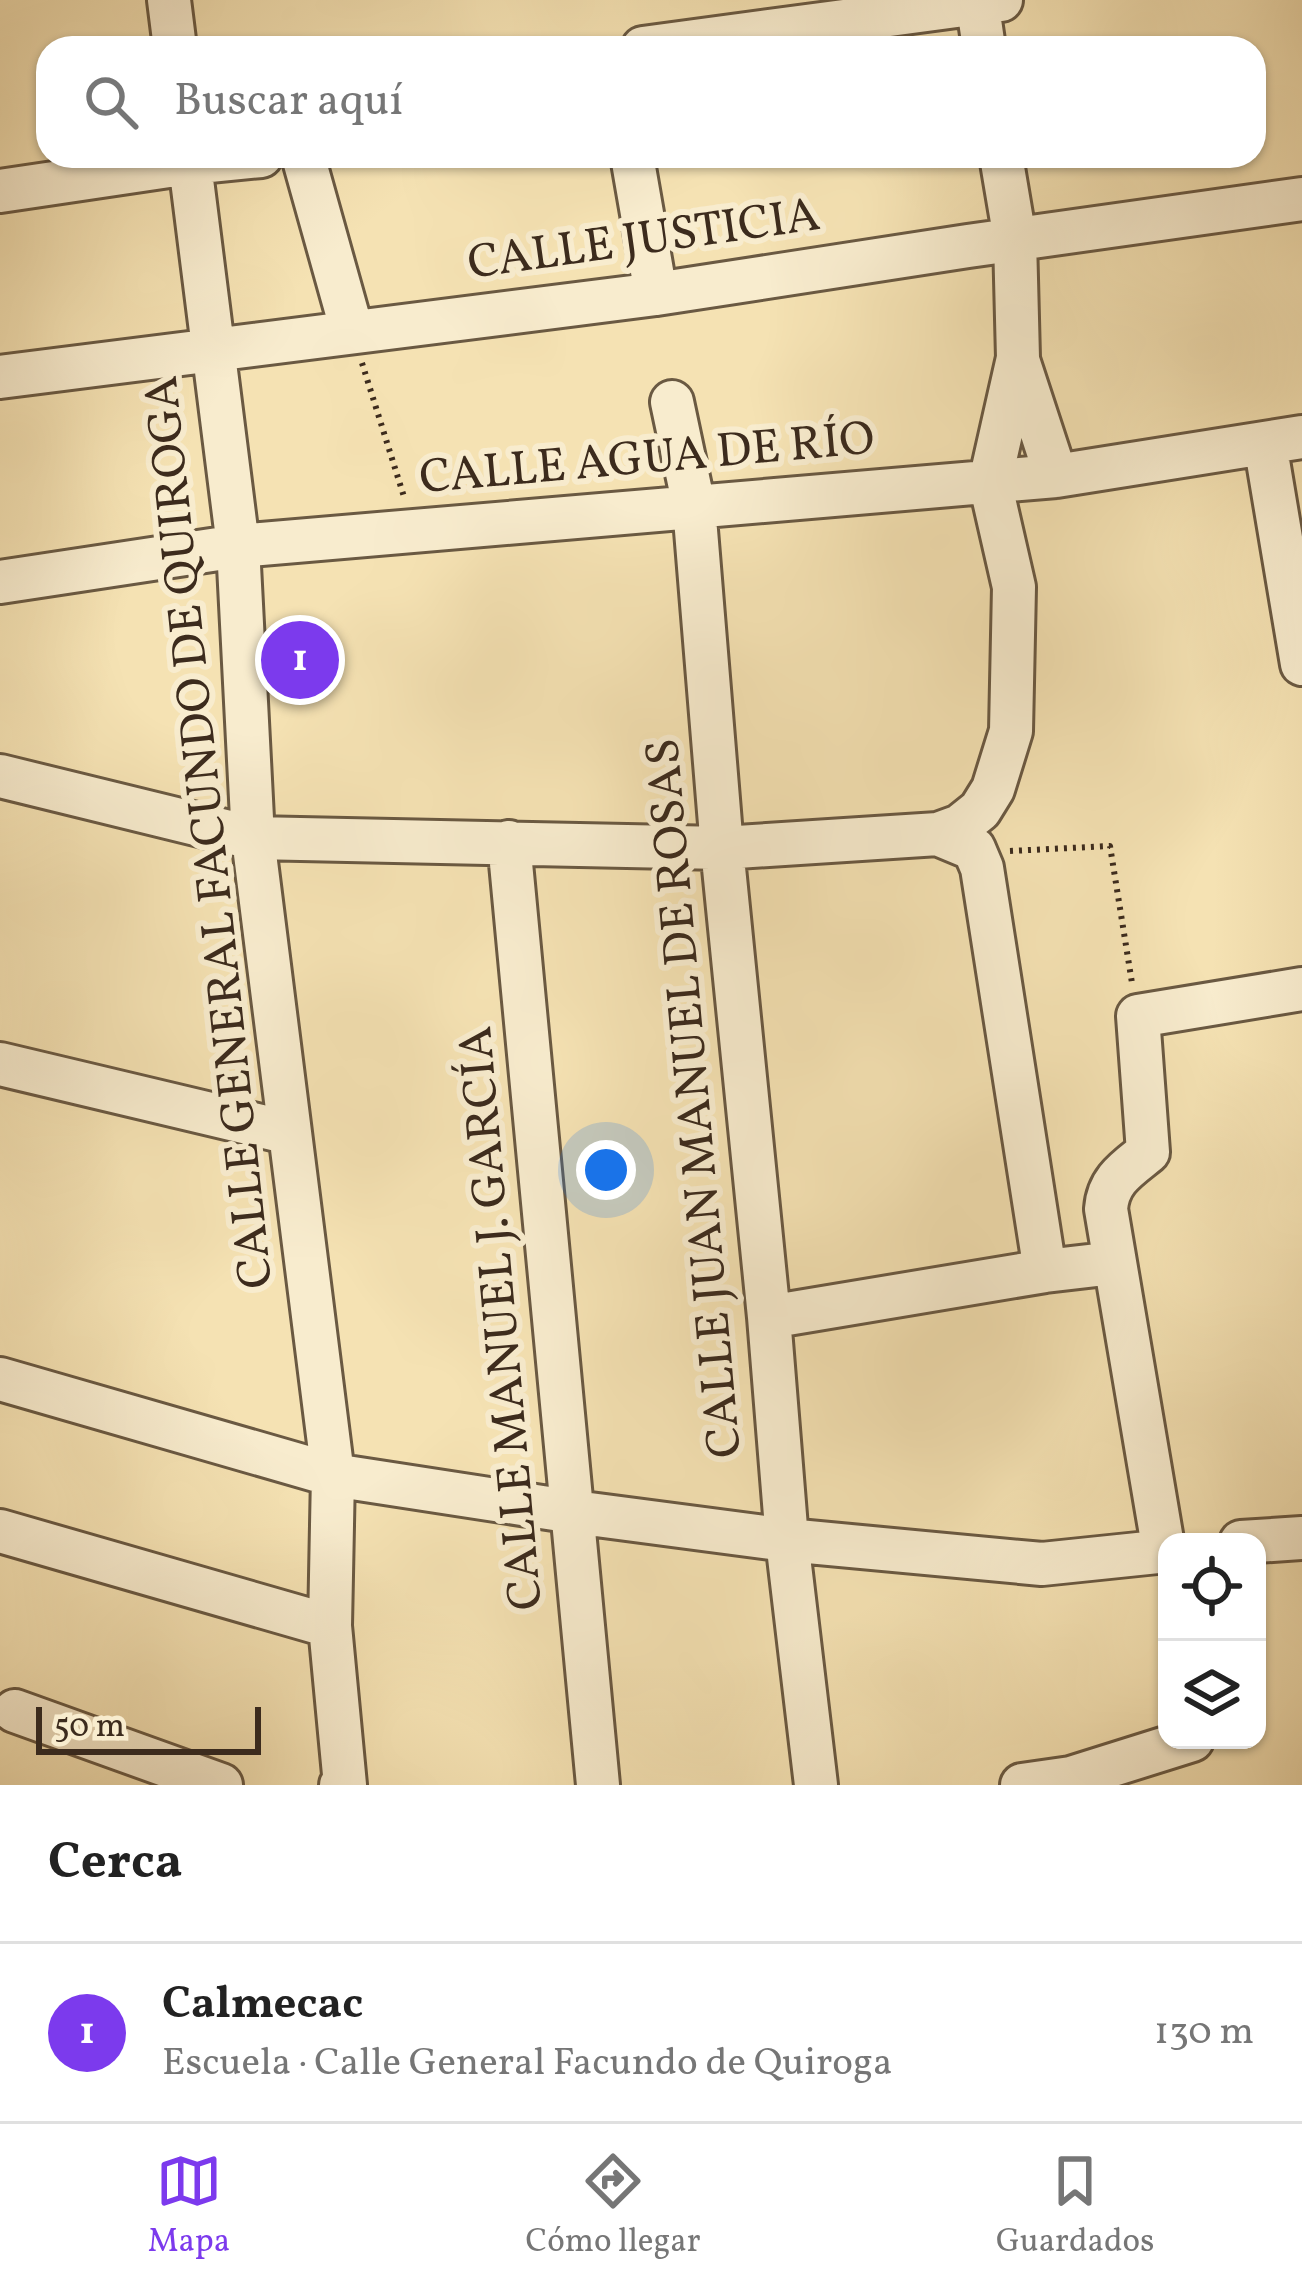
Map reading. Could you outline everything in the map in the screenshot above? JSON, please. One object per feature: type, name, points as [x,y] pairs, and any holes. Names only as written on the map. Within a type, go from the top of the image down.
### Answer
[{"type":"street","points":[[169,0],[174,36]]},
{"type":"street","points":[[731,36],[986,1],[985,36]]},
{"type":"street","points":[[0,191],[140,168]]},
{"type":"street","name":"CALLE GENERAL FACUNDO DE QUIROGA","points":[[190,168],[238,546],[253,838],[333,1475],[330,1626],[343,1785]]},
{"type":"street","points":[[305,168],[352,332]]},
{"type":"street","points":[[634,168],[656,294]]},
{"type":"street","points":[[0,776],[253,838],[722,848],[938,834],[960,826],[980,810],[993,789],[1011,731],[1014,587],[990,482],[1018,358],[1015,239],[1002,168]]},
{"type":"street","name":"CALLE JUSTICIA","points":[[0,377],[656,294],[1302,199]]},
{"type":"street","points":[[1018,358],[1056,476]]},
{"type":"street","name":"CALLE JUAN MANUEL DE ROSAS","points":[[672,402],[694,506],[787,1540],[816,1785]]},
{"type":"street","points":[[1283,440],[1302,664]]},
{"type":"street","name":"CALLE AGUA DE RÍO","points":[[0,582],[238,546],[1056,476],[1283,440]]},
{"type":"street","points":[[938,834],[977,853],[1045,1271]]},
{"type":"street","name":"CALLE MANUEL J. GARCÍA","points":[[509,842],[598,1785]]},
{"type":"street","points":[[1163,1533],[1106,1210],[1107,1192],[1116,1178],[1148,1152],[1138,1016],[1302,989]]},
{"type":"street","points":[[0,1064],[290,1132]]},
{"type":"street","points":[[769,1317],[1114,1263]]},
{"type":"street","points":[[0,1378],[333,1475],[574,1513],[787,1540],[1042,1564],[1158,1552]]},
{"type":"street","points":[[0,1532],[330,1626]]},
{"type":"street","points":[[1266,1540],[1302,1538]]},
{"type":"street","points":[[15,1711],[221,1785]]},
{"type":"street","points":[[1022,1785],[1071,1778],[1163,1749]]},
{"type":"path","points":[[352,332],[415,531]]},
{"type":"path","points":[[977,853],[1110,846],[1138,1016]]},
{"type":"place","name":"Calmecac","points":[[300,660]]}]
